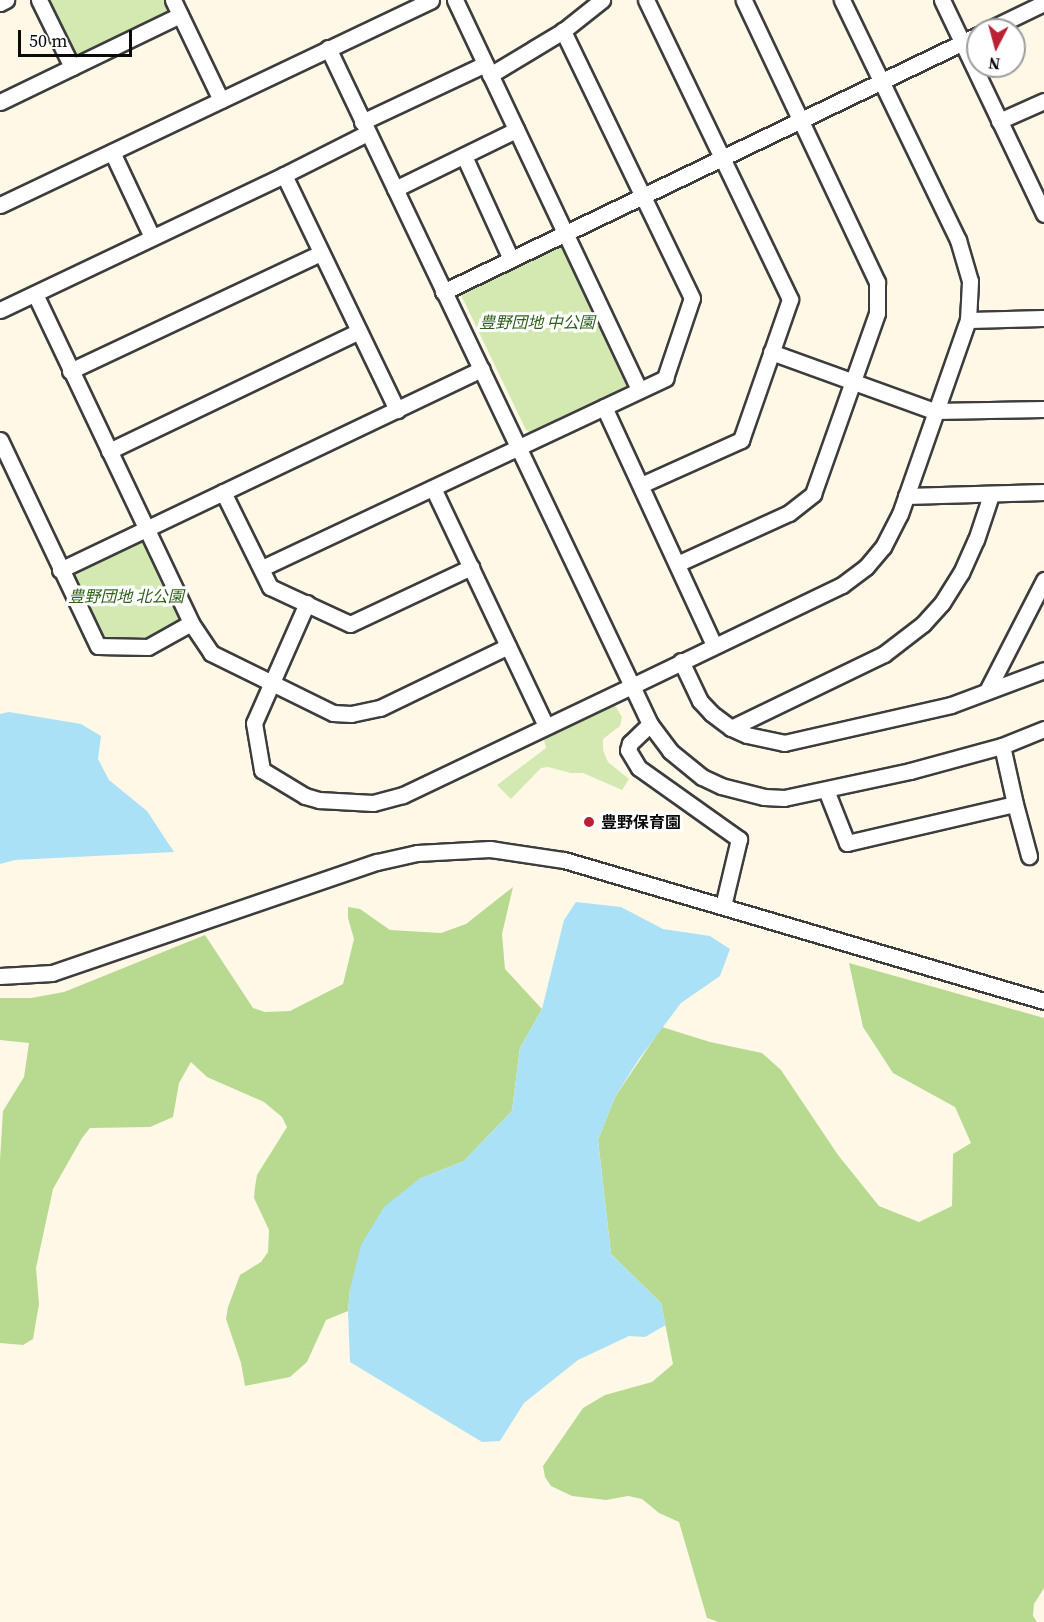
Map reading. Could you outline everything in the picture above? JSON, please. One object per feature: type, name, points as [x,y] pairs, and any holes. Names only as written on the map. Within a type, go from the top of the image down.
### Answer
[{"type":"street","points":[[0,3],[6,0]]},
{"type":"street","points":[[39,0],[72,68]]},
{"type":"street","points":[[173,0],[221,100]]},
{"type":"street","points":[[0,205],[430,0]]},
{"type":"street","points":[[454,0],[639,389]]},
{"type":"street","points":[[0,310],[284,175],[365,127],[488,70],[564,31],[602,0]]},
{"type":"street","points":[[641,485],[741,440],[790,299],[646,0]]},
{"type":"street","points":[[677,564],[803,504],[813,494],[877,313],[877,282],[744,0]]},
{"type":"street","points":[[307,603],[254,723],[262,770],[304,796],[319,801],[373,803],[389,800],[632,686],[842,585],[866,567],[883,546],[906,496],[934,411],[968,320],[970,281],[958,240],[880,83],[842,0]]},
{"type":"street","points":[[942,0],[999,121],[1042,204]]},
{"type":"street","points":[[1011,18],[1040,3]]},
{"type":"street","points":[[0,102],[180,15]]},
{"type":"street","points":[[262,568],[665,378],[692,298],[564,31]]},
{"type":"street","points":[[442,292],[966,41]]},
{"type":"street","points":[[328,48],[442,292],[632,686],[650,723],[670,751],[702,777],[721,786],[764,797],[784,798],[826,790],[1002,746],[1044,729]]},
{"type":"street","points":[[999,121],[1044,101]]},
{"type":"street","points":[[394,189],[516,130]]},
{"type":"street","points":[[112,152],[152,237]]},
{"type":"street","points":[[464,156],[511,259]]},
{"type":"street","points":[[284,175],[397,410]]},
{"type":"street","points":[[70,371],[321,253]]},
{"type":"street","points":[[35,294],[191,623],[211,653],[333,713],[366,712],[508,646]]},
{"type":"street","points":[[968,320],[1044,318]]},
{"type":"street","points":[[109,451],[359,331]]},
{"type":"street","points":[[771,352],[934,411],[1044,409]]},
{"type":"street","points":[[60,570],[481,369]]},
{"type":"street","points":[[604,407],[714,645]]},
{"type":"street","points":[[0,440],[98,646],[148,647],[191,623]]},
{"type":"street","points":[[433,488],[546,726]]},
{"type":"street","points":[[223,492],[270,587],[350,624],[471,567]]},
{"type":"street","points":[[906,496],[1044,492]]},
{"type":"street","points":[[731,728],[884,654],[923,624],[942,603],[961,573],[976,540],[991,495]]},
{"type":"street","points":[[987,691],[1044,580]]},
{"type":"street","points":[[681,661],[700,701],[711,713],[731,728],[764,741],[784,743],[951,705],[1044,670]]},
{"type":"street","points":[[650,723],[630,743],[628,750],[639,768],[739,839],[723,906]]},
{"type":"street","points":[[1002,746],[1029,856]]},
{"type":"street","points":[[826,790],[847,843],[1015,804]]},
{"type":"street","points":[[0,976],[52,973],[376,862],[417,853],[466,849],[530,853],[564,860],[1044,1001]]},
{"type":"green space","points":[[47,0],[166,0],[171,10],[167,17],[80,56],[73,54]]},
{"type":"green space","name":"豊野団地 中公園","points":[[557,244],[564,247],[629,380],[626,390],[531,433],[526,430],[461,295],[464,289]]},
{"type":"green space","name":"豊野団地 北公園","points":[[141,542],[147,544],[182,617],[180,622],[147,639],[103,640],[73,581],[77,572]]},
{"type":"green space","points":[[608,704],[616,707],[622,717],[620,726],[603,739],[603,750],[608,762],[629,779],[622,790],[583,773],[571,773],[548,767],[541,768],[511,799],[497,785],[546,748],[543,736]]},
{"type":"green space","points":[[513,887],[502,934],[505,969],[542,1009],[520,1048],[512,1111],[464,1161],[419,1179],[350,1289],[348,1311],[326,1320],[307,1362],[290,1377],[245,1386],[241,1363],[226,1319],[240,1275],[261,1262],[268,1252],[269,1230],[254,1198],[255,1187],[257,1175],[287,1127],[282,1117],[264,1102],[207,1077],[191,1062],[179,1083],[173,1117],[150,1127],[90,1128],[82,1138],[53,1189],[36,1268],[39,1304],[33,1339],[23,1345],[0,1343],[0,1160],[3,1111],[24,1077],[29,1043],[0,1040],[0,998],[31,998],[64,992],[205,935],[253,1008],[265,1012],[290,1011],[343,984],[354,939],[348,918],[348,907],[360,909],[390,930],[441,933],[466,924]]},
{"type":"green space","points":[[849,963],[1044,1018],[1044,1588],[1034,1604],[1033,1616],[1037,1622],[719,1622],[707,1618],[679,1522],[659,1513],[642,1499],[628,1496],[606,1500],[572,1496],[551,1486],[545,1477],[543,1466],[583,1408],[605,1395],[652,1382],[673,1364],[661,1303],[611,1254],[598,1140],[615,1097],[662,1027],[710,1042],[762,1053],[781,1070],[838,1155],[879,1206],[919,1222],[952,1206],[953,1154],[971,1143],[955,1107],[893,1073],[863,1027]]},
{"type":"water","points":[[9,712],[81,724],[101,736],[98,759],[109,780],[147,811],[174,852],[15,860],[0,864],[0,714]]},
{"type":"water","points":[[576,902],[621,907],[663,929],[710,936],[730,949],[720,976],[681,1003],[639,1059],[615,1097],[598,1140],[611,1254],[661,1303],[666,1325],[645,1337],[629,1336],[578,1360],[524,1403],[500,1441],[482,1442],[350,1362],[348,1311],[350,1289],[361,1245],[384,1207],[419,1179],[464,1161],[512,1111],[520,1048],[542,1009],[564,920]]},
{"type":"place","name":"豊野保育園","points":[[589,822]]}]
